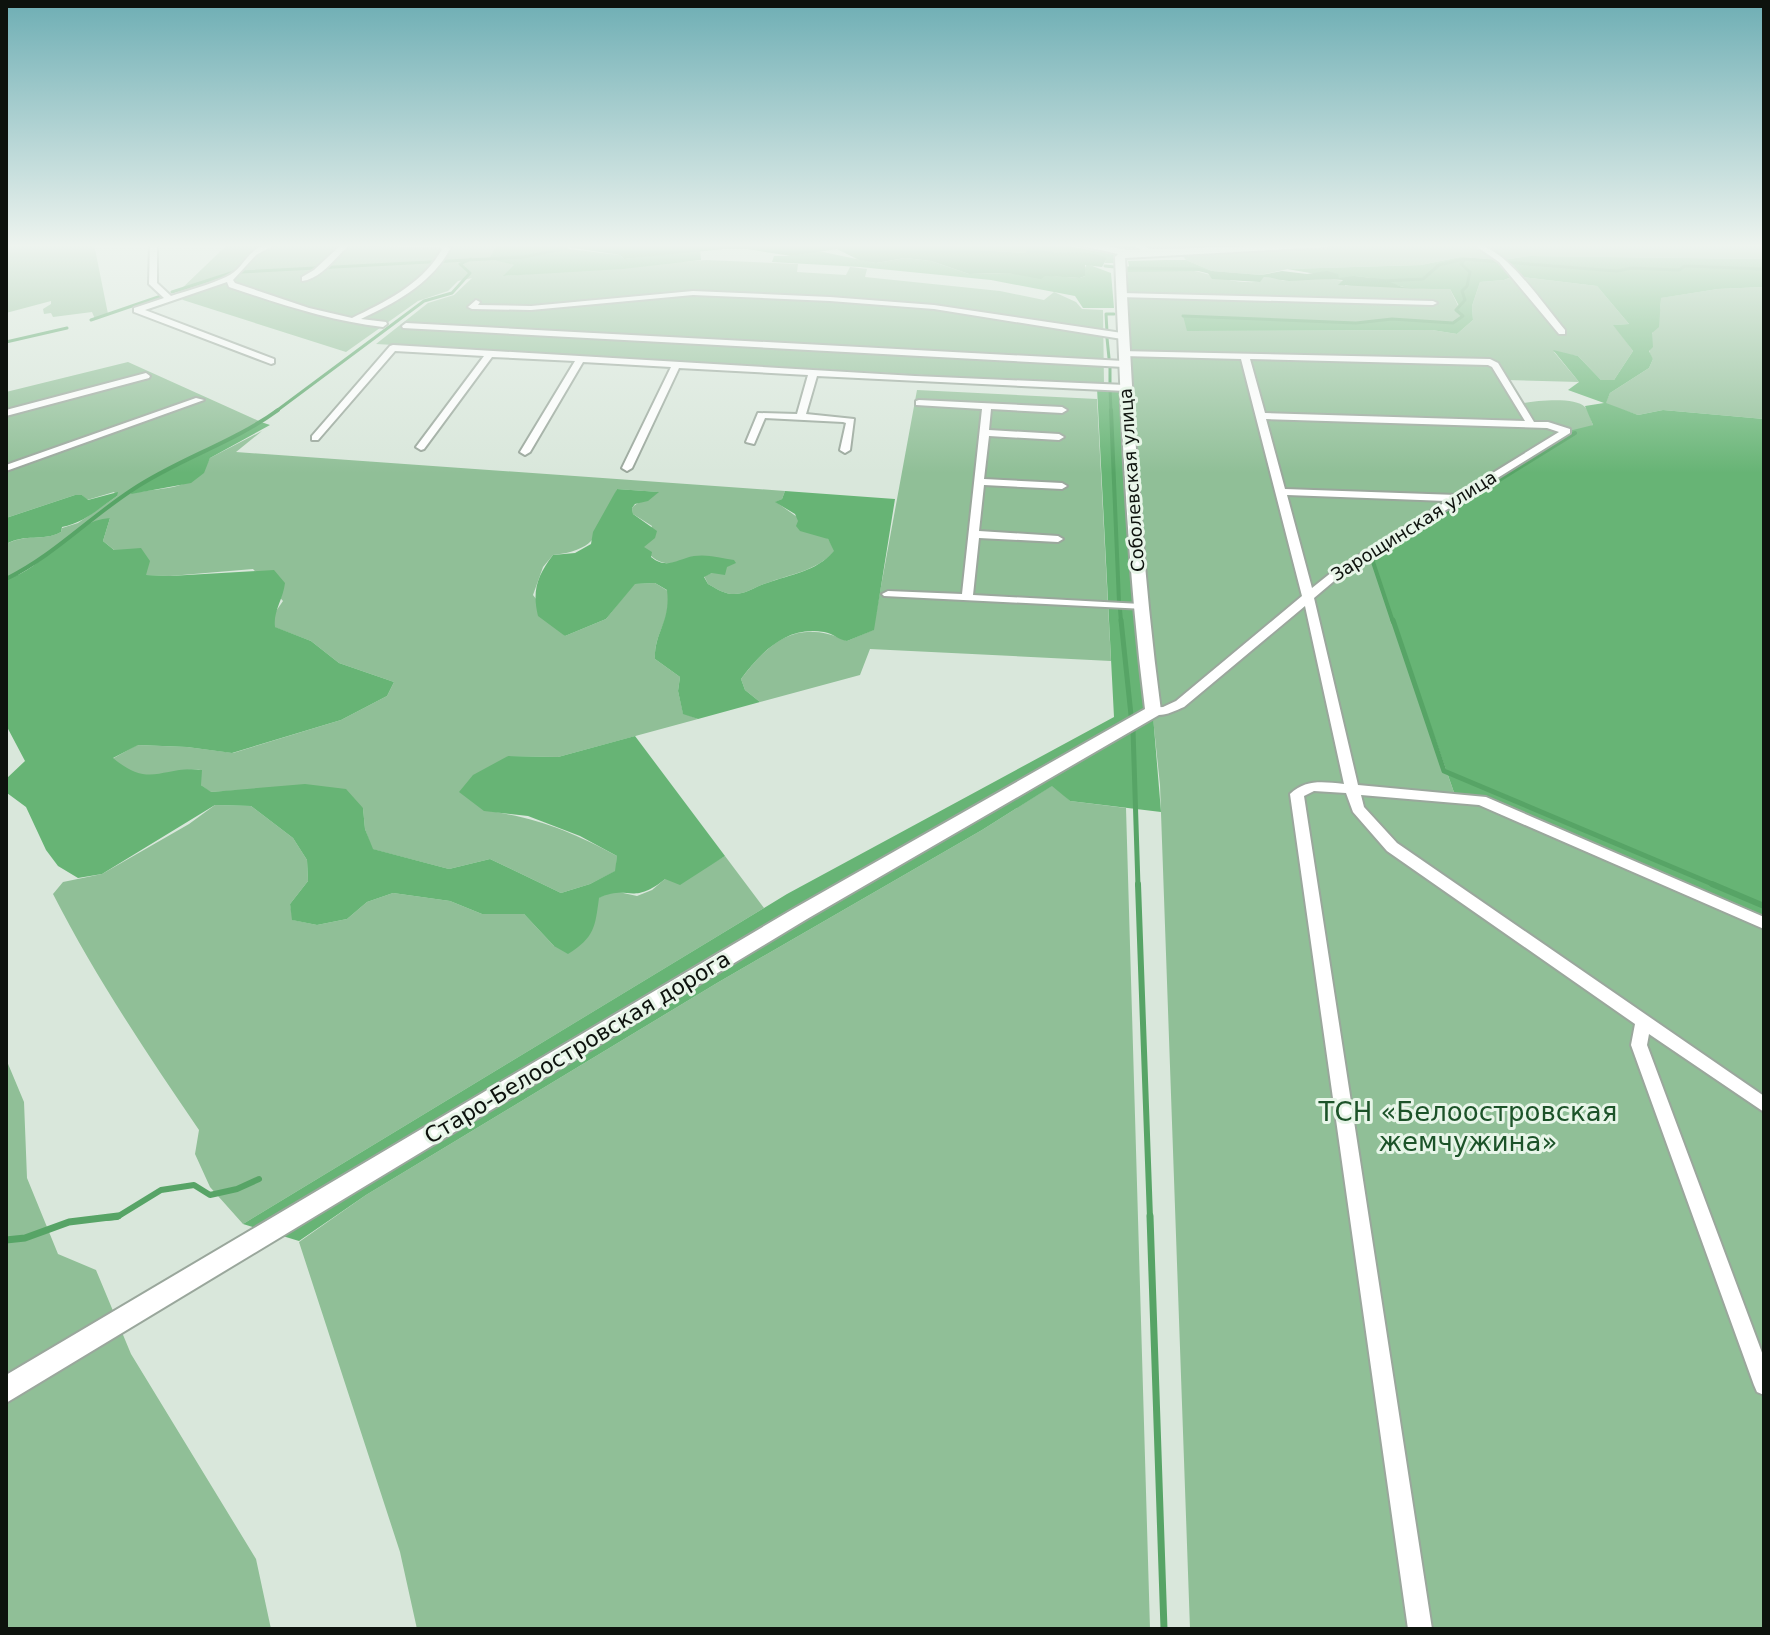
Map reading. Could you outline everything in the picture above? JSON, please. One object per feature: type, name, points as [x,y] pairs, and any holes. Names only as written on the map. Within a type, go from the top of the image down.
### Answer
[{"type":"street","points":[[164,320],[271,361]]},
{"type":"street","points":[[355,320],[383,324]]},
{"type":"street","points":[[487,330],[495,320]]},
{"type":"street","points":[[1020,320],[1122,336]]},
{"type":"street","name":"Соболевская улица","points":[[1122,320],[1141,607],[1153,711]]},
{"type":"street","points":[[1552,320],[1562,332]]},
{"type":"street","points":[[406,326],[1124,358],[1245,356],[1490,362],[1495,365],[1531,424]]},
{"type":"street","points":[[315,438],[393,348],[1126,388]]},
{"type":"street","points":[[421,447],[489,355]]},
{"type":"street","points":[[1245,356],[1308,596],[1358,809],[1392,847],[1764,1105]]},
{"type":"street","points":[[525,452],[580,360]]},
{"type":"street","points":[[627,468],[676,365]]},
{"type":"street","points":[[801,416],[813,373]]},
{"type":"street","points":[[6,413],[146,376]]},
{"type":"street","points":[[6,468],[199,400]]},
{"type":"street","points":[[919,403],[1062,410]]},
{"type":"street","points":[[967,598],[987,406]]},
{"type":"street","points":[[751,442],[761,415],[801,416],[851,421],[845,450]]},
{"type":"street","points":[[1262,416],[1531,424]]},
{"type":"street","name":"Зарощинская улица","points":[[1153,711],[1165,711],[1180,704],[1308,596],[1368,552],[1567,431],[1531,424]]},
{"type":"street","points":[[984,433],[1059,437]]},
{"type":"street","points":[[979,482],[1062,486]]},
{"type":"street","points":[[1281,492],[1461,498]]},
{"type":"street","points":[[974,534],[1058,539]]},
{"type":"street","points":[[888,594],[1141,607]]},
{"type":"street","name":"Старо-Белоостровская дорога","points":[[6,1390],[787,922],[1153,711]]},
{"type":"street","points":[[1420,1629],[1297,794],[1312,786],[1481,800],[1764,923]]},
{"type":"street","points":[[1644,1020],[1639,1045],[1764,1385]]},
{"type":"green space","points":[[247,320],[391,320],[346,352]]},
{"type":"green space","points":[[406,320],[1103,320],[1104,385],[376,344]]},
{"type":"green space","name":"ТСН «Белоостровская жемчужина»","points":[[1128,320],[1185,320],[1188,331],[1432,330],[1457,334],[1473,320],[1626,320],[1629,324],[1614,325],[1633,351],[1614,380],[1601,380],[1578,356],[1554,352],[1579,382],[1506,380],[1519,404],[1572,401],[1586,409],[1593,425],[1369,553],[1456,798],[1481,800],[1764,923],[1764,1629],[1190,1629],[1160,785],[1148,670]]},
{"type":"green space","name":"ТСН «Белоостровская жемчужина»","points":[[1289,320],[1380,320],[1355,323]]},
{"type":"green space","name":"ТСН «Белоостровская жемчужина»","points":[[1407,320],[1457,320],[1438,323]]},
{"type":"green space","points":[[1657,320],[1764,320],[1764,419],[1663,410],[1638,415],[1605,404],[1610,393],[1649,368],[1653,359],[1649,345]]},
{"type":"green space","points":[[128,362],[261,422],[133,489],[132,493],[188,482],[204,469],[210,458],[262,431],[236,452],[785,491],[782,499],[776,502],[828,539],[835,551],[803,571],[745,592],[728,593],[708,584],[704,576],[712,573],[711,556],[666,563],[651,556],[643,547],[652,526],[633,514],[632,508],[658,492],[617,489],[596,535],[581,548],[553,555],[543,567],[533,595],[565,636],[606,619],[634,584],[655,583],[668,591],[667,612],[657,641],[655,659],[680,677],[678,691],[683,713],[698,719],[558,757],[508,756],[484,810],[537,821],[584,839],[617,856],[616,871],[590,884],[561,893],[490,859],[449,869],[372,849],[365,829],[363,808],[259,789],[210,792],[201,785],[201,770],[143,776],[132,773],[112,759],[137,745],[233,753],[341,720],[387,696],[394,682],[339,663],[311,641],[274,627],[274,614],[283,601],[253,569],[145,575],[103,541],[110,518],[6,579],[6,544],[61,532],[62,528],[78,523],[117,496],[114,492],[87,500],[82,495],[75,495],[6,518],[6,392]]},
{"type":"green space","points":[[917,390],[1097,399],[1111,661],[870,649],[860,675],[760,702],[745,690],[741,679],[775,644],[800,633],[830,634],[847,641],[873,630]]},
{"type":"green space","points":[[1053,785],[1070,801],[1126,808],[1150,1629],[417,1629],[400,1552],[299,1242],[366,1195]]},
{"type":"green space","points":[[215,805],[251,806],[293,838],[307,860],[308,881],[290,904],[293,920],[317,925],[347,919],[367,902],[393,893],[450,901],[482,914],[524,914],[554,946],[598,898],[614,891],[637,896],[652,890],[665,879],[711,864],[725,856],[764,908],[243,1224],[210,1187],[195,1154],[199,1130],[104,985],[53,894],[63,882],[102,874],[189,824]]},
{"type":"green space","points":[[6,1059],[24,1102],[27,1178],[58,1254],[96,1270],[131,1354],[256,1559],[271,1629],[6,1629],[6,1404],[23,1391],[6,1377]]},
{"type":"shaded area","points":[[1184,320],[1355,323],[1407,320],[1453,323],[1473,320],[1457,334],[1432,330],[1187,331]]},
{"type":"shaded area","points":[[1626,320],[1659,320],[1659,327],[1652,333],[1653,347],[1649,351],[1653,359],[1649,368],[1610,393],[1606,403],[1638,415],[1663,410],[1764,419],[1764,923],[1481,800],[1456,798],[1371,556],[1565,432],[1593,425],[1585,406],[1604,403],[1568,390],[1579,382],[1553,350],[1578,356],[1601,380],[1614,380],[1633,351],[1613,325],[1629,324]]},
{"type":"shaded area","points":[[1097,388],[1126,389],[1161,812],[1070,801],[1052,786],[366,1195],[299,1241],[243,1224],[787,894],[1114,717]]},
{"type":"shaded area","points":[[261,422],[270,425],[210,458],[204,473],[191,483],[131,494],[133,489]]},
{"type":"shaded area","points":[[617,489],[659,492],[632,508],[633,514],[657,531],[655,538],[644,547],[652,552],[651,557],[657,561],[667,563],[699,556],[734,560],[736,563],[727,567],[725,575],[712,573],[704,577],[708,584],[731,594],[803,572],[834,551],[828,539],[800,531],[796,526],[798,521],[795,514],[775,502],[782,499],[785,491],[895,499],[874,630],[847,641],[811,631],[787,637],[766,650],[741,679],[745,690],[760,702],[698,719],[683,714],[678,691],[680,677],[655,659],[667,610],[667,590],[655,583],[635,584],[606,619],[565,636],[538,616],[536,591],[548,563],[553,555],[575,553],[591,544],[593,532]]},
{"type":"shaded area","points":[[118,492],[117,496],[91,514],[62,527],[61,532],[6,544],[6,518],[75,495],[82,495],[88,500]]},
{"type":"shaded area","points":[[110,518],[103,541],[114,550],[141,548],[150,561],[146,575],[274,570],[285,583],[275,616],[275,627],[311,641],[339,663],[394,682],[387,696],[341,720],[232,753],[138,745],[113,758],[126,767],[147,775],[202,770],[201,785],[211,792],[305,784],[346,789],[363,808],[365,829],[373,849],[449,869],[490,859],[561,893],[590,884],[615,871],[617,856],[580,836],[528,816],[484,811],[459,792],[473,775],[508,756],[558,757],[635,736],[725,856],[680,885],[665,879],[645,891],[609,894],[599,898],[589,936],[568,954],[554,946],[524,914],[482,914],[450,901],[393,893],[367,902],[347,919],[317,925],[292,920],[290,904],[308,881],[307,860],[293,838],[251,806],[215,805],[102,874],[78,878],[58,866],[46,850],[26,807],[7,793],[6,779],[25,761],[6,725],[6,579],[33,566],[82,527]]},
{"type":"waterway","points":[[275,412],[398,320]]},
{"type":"waterway","points":[[1106,320],[1107,332]]},
{"type":"waterway","points":[[1289,320],[1356,323],[1380,320]]},
{"type":"waterway","points":[[1412,320],[1453,323],[1457,320]]},
{"type":"waterway","points":[[6,342],[67,328]]},
{"type":"waterway","points":[[1107,338],[1109,358]]},
{"type":"waterway","points":[[1110,367],[1110,387]]},
{"type":"waterway","points":[[1110,388],[1111,412]]},
{"type":"waterway","points":[[6,579],[55,548],[150,479],[243,432],[278,410]]},
{"type":"waterway","points":[[1111,410],[1119,602]]},
{"type":"waterway","points":[[1393,622],[1372,559],[1575,433]]},
{"type":"waterway","points":[[1120,609],[1121,622]]},
{"type":"waterway","points":[[1121,620],[1131,715]]},
{"type":"waterway","points":[[1393,620],[1444,771],[1717,886]]},
{"type":"waterway","points":[[1133,730],[1138,886]]},
{"type":"waterway","points":[[1138,884],[1150,1218]]},
{"type":"waterway","points":[[1712,884],[1764,906]]},
{"type":"waterway","points":[[105,1218],[117,1217],[161,1190],[194,1185],[210,1195],[237,1189],[259,1179]]},
{"type":"waterway","points":[[6,1240],[25,1238],[69,1222],[118,1216]]},
{"type":"waterway","points":[[1150,1216],[1164,1629]]}]
